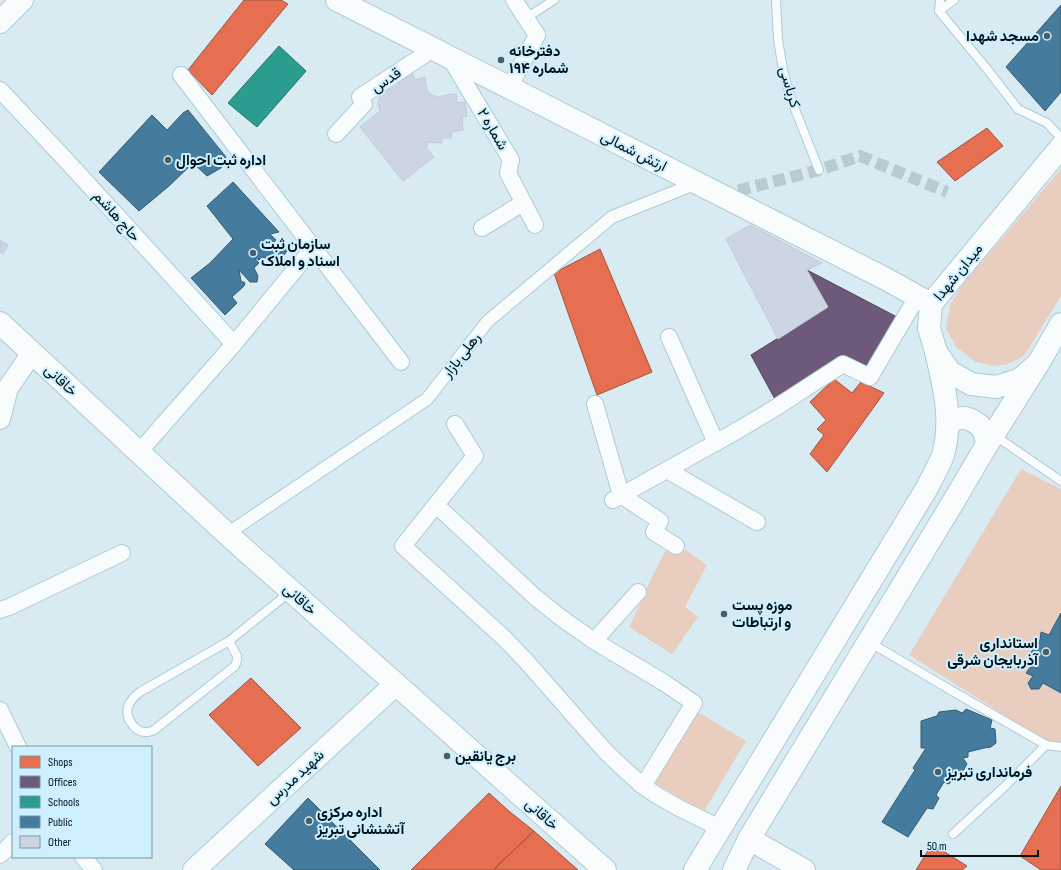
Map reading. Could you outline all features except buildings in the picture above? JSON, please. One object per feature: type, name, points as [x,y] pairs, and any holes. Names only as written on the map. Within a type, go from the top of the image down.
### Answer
[{"type":"main road","name":"ارتش شمالی","points":[[337,0],[886,279],[924,301]]},
{"type":"main road","name":"میدان شهدا","points":[[1061,147],[924,301],[929,328],[936,352],[950,372],[972,384],[996,387],[1019,380],[1038,364],[1061,324]]},
{"type":"main road","name":"خاقانی","points":[[0,323],[227,534],[605,870]]},
{"type":"main road","points":[[684,870],[699,863],[927,488],[942,457],[947,438],[948,425],[944,386],[936,352]]},
{"type":"main road","points":[[734,870],[749,839],[989,441],[1038,364]]},
{"type":"main road","points":[[948,425],[956,419],[966,418],[976,422],[983,429],[986,438],[989,441]]},
{"type":"main road","name":"شهید مدرس","points":[[194,870],[396,684]]},
{"type":"main road","points":[[749,839],[804,870]]},
{"type":"street","points":[[509,88],[537,35],[514,0]]},
{"type":"street","name":"قدس","points":[[336,134],[364,104],[360,97],[442,53]]},
{"type":"street","name":"شماره ۲","points":[[442,53],[512,160],[508,173],[535,225]]},
{"type":"street","points":[[181,75],[401,362]]},
{"type":"street","name":"حاج هاشم","points":[[0,90],[234,344]]},
{"type":"street","name":"رهلی بازار","points":[[227,534],[427,399],[488,321],[612,217],[697,183]]},
{"type":"street","points":[[482,228],[523,203]]},
{"type":"street","points":[[139,452],[234,344],[313,248]]},
{"type":"street","points":[[617,498],[772,410],[843,364],[870,377],[924,301]]},
{"type":"street","points":[[669,337],[716,442]]},
{"type":"street","points":[[0,419],[8,388],[32,353]]},
{"type":"street","points":[[595,404],[617,498],[660,520],[654,532],[676,546]]},
{"type":"street","points":[[455,424],[475,456],[403,546],[504,638],[606,752],[643,786],[681,809],[720,828]]},
{"type":"street","points":[[666,470],[757,522]]},
{"type":"street","points":[[436,505],[535,597],[594,641],[663,682],[694,703],[643,786]]},
{"type":"street","points":[[0,610],[122,553]]},
{"type":"street","points":[[594,641],[638,592]]},
{"type":"street","points":[[0,710],[18,746]]},
{"type":"street","points":[[0,855],[12,843]]},
{"type":"street","points":[[84,858],[94,870]]},
{"type":"lane","points":[[526,18],[554,0]]},
{"type":"lane","name":"کرباسی","points":[[776,0],[778,39],[783,70],[791,99],[819,170]]},
{"type":"lane","points":[[940,0],[939,10],[1018,109],[1046,123],[1061,138]]},
{"type":"lane","points":[[939,10],[954,0]]},
{"type":"lane","points":[[989,441],[1061,481]]},
{"type":"lane","points":[[229,641],[237,656],[234,666],[154,730],[146,733],[139,731],[133,726],[128,717],[128,708],[131,701],[140,692],[229,641],[291,591]]},
{"type":"lane","points":[[869,642],[1046,745],[1061,747]]},
{"type":"lane","points":[[953,834],[1003,788],[1046,745]]},
{"type":"shaded area","points":[[1061,169],[1061,296],[1024,356],[1008,364],[993,366],[976,362],[957,348],[946,329],[950,305],[963,284]]},
{"type":"shaded area","points":[[1021,469],[1061,489],[1061,751],[909,655]]},
{"type":"shaded area","points":[[667,548],[686,550],[707,565],[685,607],[698,617],[672,654],[629,627]]},
{"type":"shaded area","points":[[685,704],[746,741],[703,813],[641,774]]},
{"type":"tunnel","points":[[721,195],[819,170],[860,156],[947,192]]},
{"type":"place","name":"مسجد شهدا","points":[[1047,36]]},
{"type":"place","name":"دفترخانه شماره ۱۹۴","points":[[501,60]]},
{"type":"place","name":"اداره ثبت احوال","points":[[168,160]]},
{"type":"place","name":"سازمان ثبت اسناد و املاک","points":[[253,253]]},
{"type":"place","name":"موزه پست و ارتباطات","points":[[724,614]]},
{"type":"place","name":"استانداری آذربایجان شرقی","points":[[1046,652]]},
{"type":"place","name":"برج یانقین","points":[[447,756]]},
{"type":"place","name":"فرمانداری تبریز","points":[[938,772]]},
{"type":"place","name":"اداره مرکزی آتشنشانی تبریز","points":[[309,821]]}]
